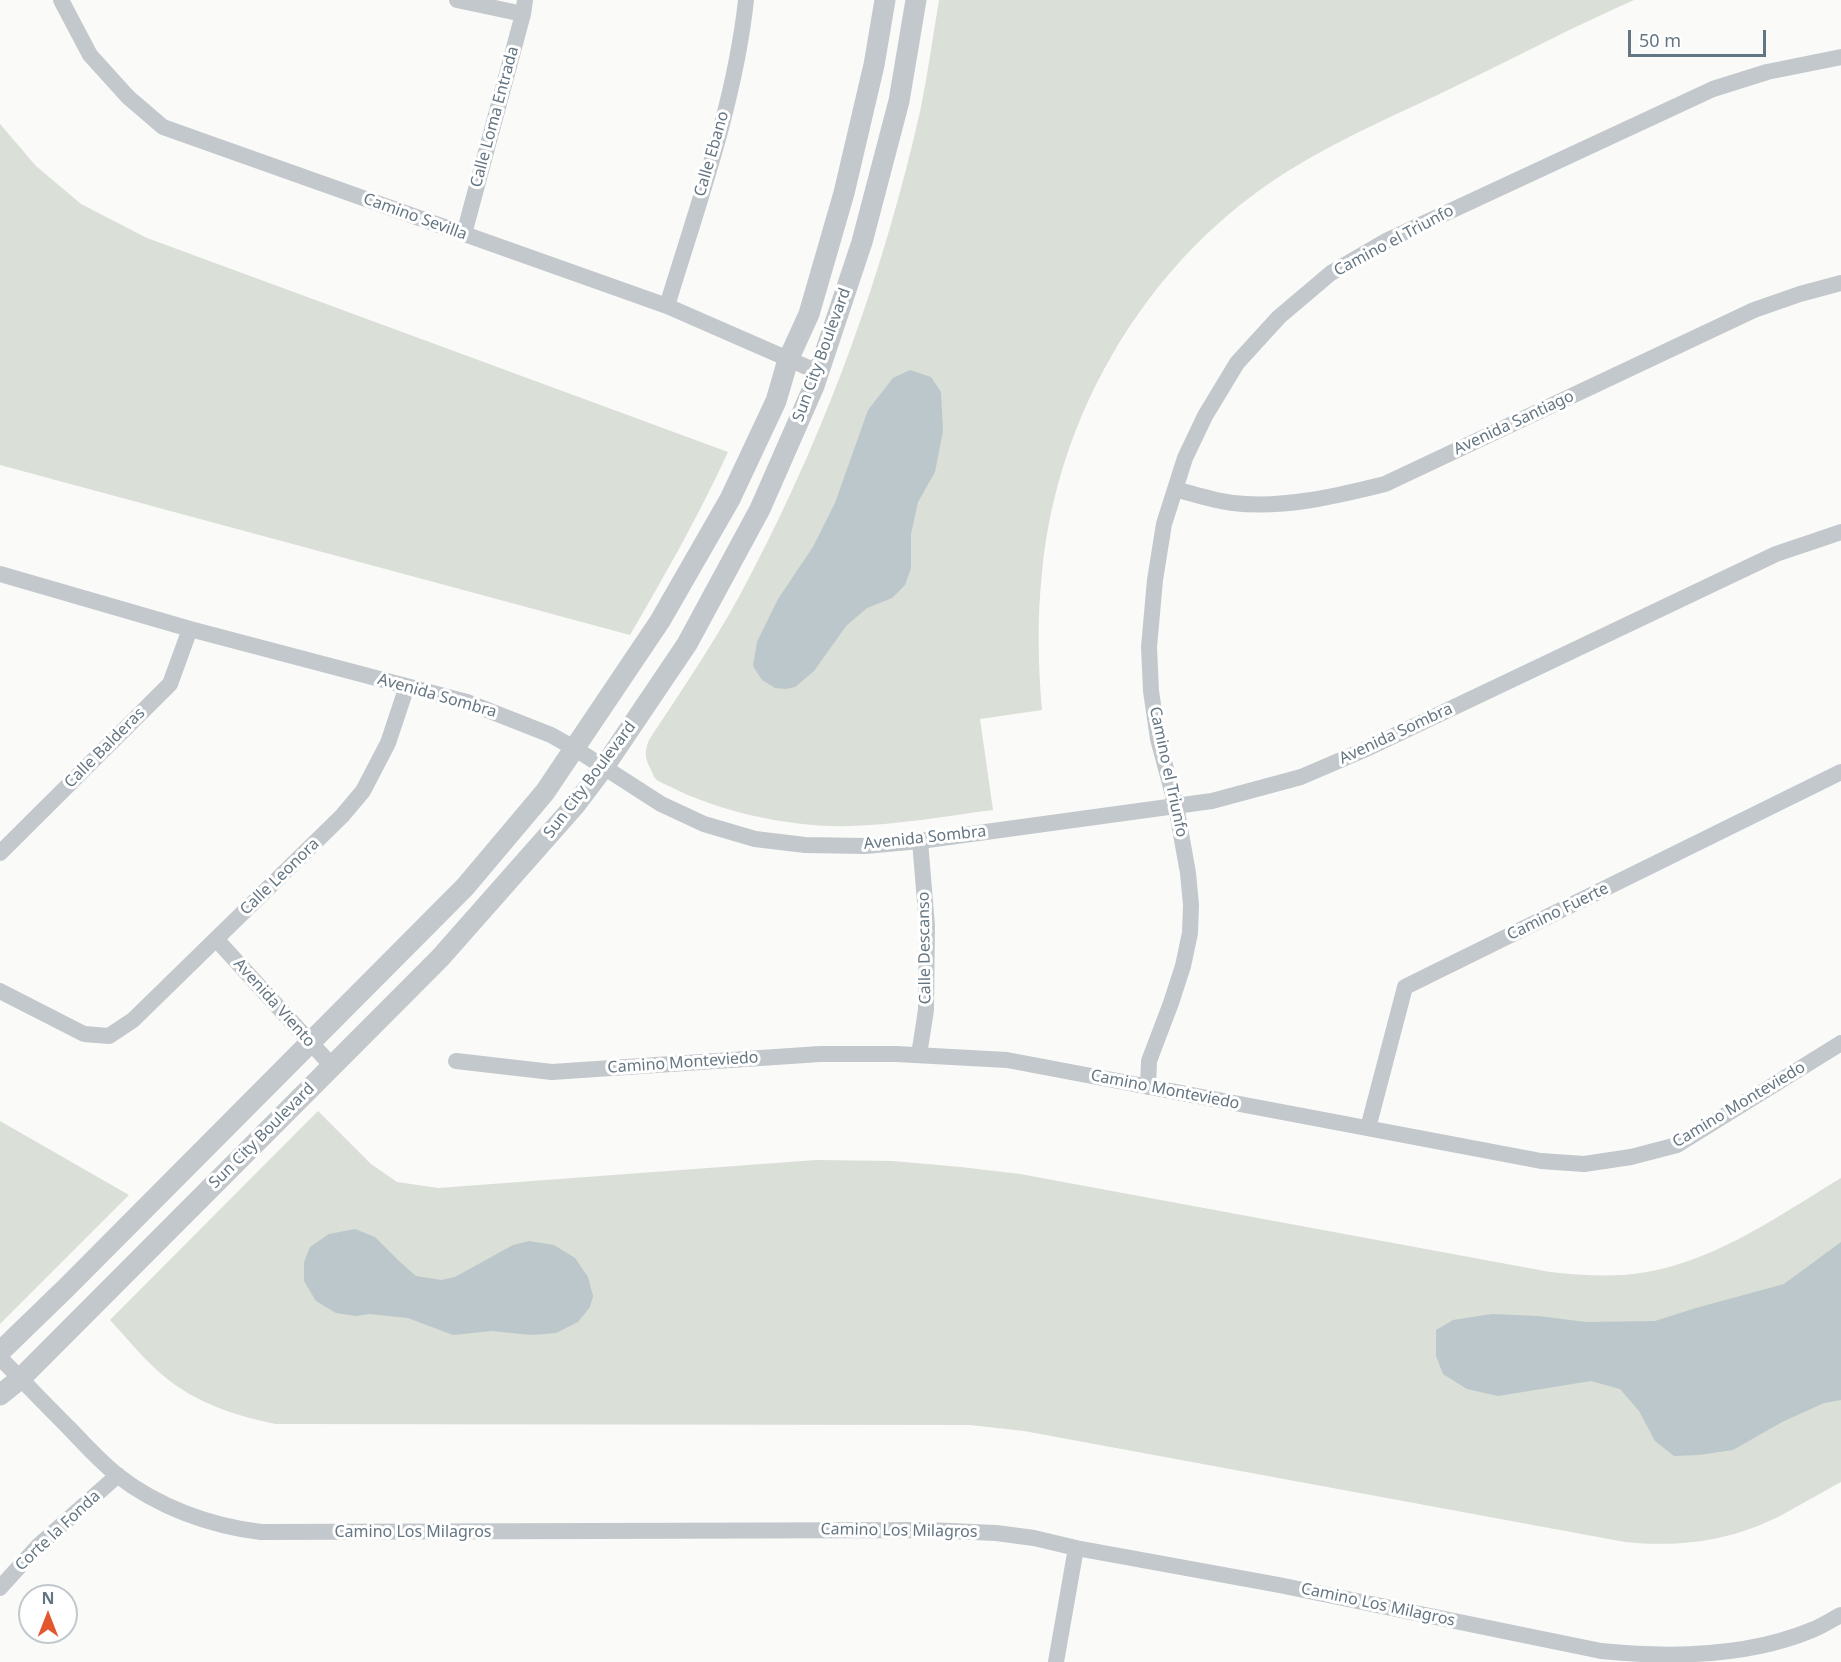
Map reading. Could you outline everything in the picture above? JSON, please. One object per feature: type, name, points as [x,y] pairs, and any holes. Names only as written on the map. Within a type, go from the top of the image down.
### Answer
[{"type":"street","name":"Camino Sevilla","points":[[61,0],[90,55],[128,97],[163,127],[666,306],[818,372]]},
{"type":"street","points":[[457,0],[524,7]]},
{"type":"street","name":"Calle Ebano","points":[[666,306],[704,185],[729,93],[746,0]]},
{"type":"street","name":"Sun City Boulevard","points":[[0,1352],[75,1280],[465,887],[545,792],[660,621],[724,509],[776,401],[788,360],[809,314],[844,193],[874,66],[885,0]]},
{"type":"street","name":"Sun City Boulevard","points":[[0,1395],[21,1379],[440,958],[568,813],[604,767],[687,644],[760,509],[814,386],[862,242],[899,101],[916,0]]},
{"type":"street","name":"Calle Loma Entrada","points":[[464,234],[524,7]]},
{"type":"street","name":"Camino el Triunfo","points":[[1148,1087],[1149,1061],[1183,966],[1190,933],[1191,905],[1188,873],[1176,806],[1158,739],[1151,692],[1149,647],[1155,580],[1164,524],[1185,458],[1205,416],[1238,363],[1279,317],[1330,273],[1388,240],[1713,89],[1767,72],[1841,57]]},
{"type":"street","name":"Avenida Santiago","points":[[1175,489],[1233,503],[1270,503],[1331,498],[1385,484],[1754,310],[1841,283]]},
{"type":"street","name":"Avenida Sombra","points":[[0,574],[190,629],[467,702],[496,712],[551,735],[661,804],[704,824],[755,839],[805,845],[865,846],[920,841],[1212,801],[1301,777],[1364,750],[1776,554],[1841,532]]},
{"type":"street","name":"Calle Balderas","points":[[0,853],[170,684],[190,629]]},
{"type":"street","name":"Calle Leonora","points":[[0,991],[84,1034],[109,1036],[133,1020],[342,816],[363,791],[388,744],[407,686]]},
{"type":"street","name":"Camino Fuerte","points":[[1368,1128],[1405,987],[1841,772]]},
{"type":"street","name":"Calle Descanso","points":[[919,1055],[926,1010],[927,926],[920,841]]},
{"type":"street","name":"Avenida Viento","points":[[216,939],[332,1066]]},
{"type":"street","name":"Camino Monteviedo","points":[[456,1061],[552,1072],[820,1054],[919,1055],[1007,1060],[1541,1161],[1584,1164],[1631,1157],[1677,1145],[1841,1043]]},
{"type":"street","name":"Camino Los Milagros","points":[[0,1358],[118,1475],[149,1496],[190,1516],[234,1529],[261,1532],[927,1530],[996,1533],[1034,1538],[1076,1548],[1279,1585],[1601,1651],[1646,1655],[1703,1653],[1774,1642],[1812,1630],[1841,1615]]},
{"type":"street","name":"Corte la Fonda","points":[[0,1588],[38,1546],[118,1475]]},
{"type":"street","points":[[1056,1662],[1076,1548]]},
{"type":"shaded area","points":[[939,0],[1634,0],[1351,136],[1288,171],[1238,206],[1193,247],[1153,293],[1119,344],[1090,397],[1067,454],[1051,513],[1039,607],[1042,710],[980,719],[993,810],[903,822],[848,826],[804,824],[757,817],[711,804],[658,781],[647,762],[646,748],[741,592],[781,515],[830,402],[872,286],[907,167],[921,107]]},
{"type":"shaded area","points":[[0,124],[36,166],[81,204],[147,238],[728,452],[681,545],[630,635],[0,465]]},
{"type":"shaded area","points":[[910,370],[931,377],[941,392],[943,431],[935,472],[918,502],[911,534],[911,568],[905,585],[892,598],[867,608],[846,626],[814,671],[795,687],[775,688],[762,680],[753,666],[757,642],[778,599],[813,547],[835,503],[868,410],[893,378]]},
{"type":"shaded area","points":[[318,1111],[371,1164],[397,1182],[438,1188],[816,1160],[892,1161],[1020,1174],[1550,1272],[1587,1275],[1624,1275],[1654,1271],[1683,1263],[1737,1240],[1841,1178],[1841,1482],[1770,1521],[1750,1529],[1710,1540],[1647,1544],[1625,1542],[1024,1431],[970,1425],[276,1424],[261,1421],[217,1407],[177,1386],[150,1364],[110,1320]]},
{"type":"shaded area","points":[[0,1121],[129,1195],[0,1324]]},
{"type":"shaded area","points":[[355,1229],[375,1237],[416,1276],[441,1280],[455,1277],[513,1245],[529,1241],[554,1245],[575,1258],[588,1277],[593,1296],[590,1307],[578,1322],[556,1333],[532,1335],[491,1331],[453,1335],[408,1318],[336,1313],[316,1301],[304,1281],[304,1262],[310,1247],[329,1234]]},
{"type":"shaded area","points":[[1841,1242],[1841,1400],[1824,1403],[1782,1422],[1733,1450],[1674,1456],[1655,1441],[1639,1411],[1620,1389],[1591,1381],[1498,1396],[1467,1389],[1443,1374],[1436,1356],[1436,1330],[1453,1320],[1492,1314],[1538,1316],[1586,1322],[1655,1321],[1784,1284]]}]
